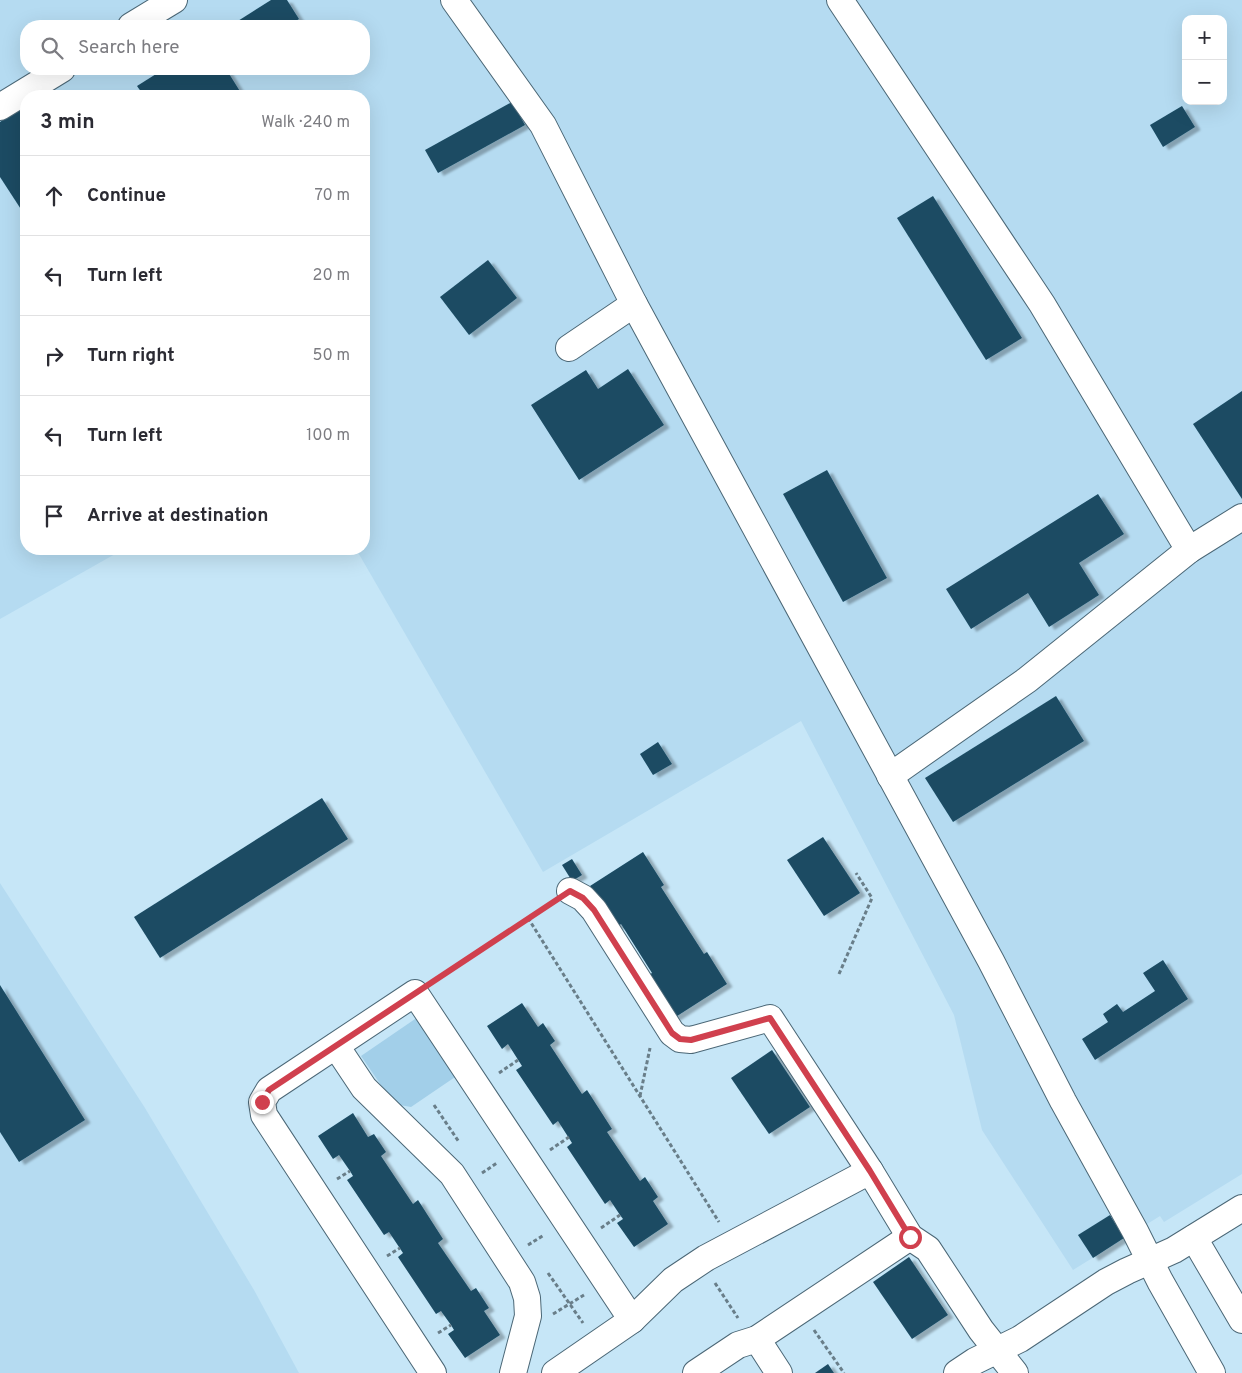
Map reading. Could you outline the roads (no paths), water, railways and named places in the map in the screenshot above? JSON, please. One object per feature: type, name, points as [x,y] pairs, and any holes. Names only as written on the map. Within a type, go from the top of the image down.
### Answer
[{"type":"street","points":[[141,20],[174,0]]},
{"type":"street","points":[[454,0],[543,125],[634,304],[992,961],[1063,1101],[1212,1373]]},
{"type":"street","points":[[840,0],[1042,304],[1189,550]]},
{"type":"street","points":[[3,98],[50,75]]},
{"type":"street","points":[[569,348],[634,304]]},
{"type":"street","points":[[890,776],[1027,680],[1189,550],[1242,517]]},
{"type":"street","points":[[570,891],[583,898],[594,910],[672,1033],[680,1039],[691,1040],[770,1018],[870,1171],[910,1237],[928,1249],[981,1330],[1015,1373]]},
{"type":"street","points":[[433,1373],[264,1115],[262,1102],[269,1090],[415,994],[632,1320]]},
{"type":"street","points":[[336,1046],[364,1088],[452,1174],[522,1282],[527,1298],[528,1316],[513,1373]]},
{"type":"street","points":[[556,1373],[632,1320],[673,1280],[700,1262],[870,1171]]},
{"type":"street","points":[[957,1373],[975,1361],[1020,1339],[1106,1282],[1174,1250],[1242,1208]]},
{"type":"street","points":[[696,1373],[738,1345],[755,1340],[910,1237]]},
{"type":"street","points":[[1194,1238],[1242,1320]]},
{"type":"street","points":[[755,1340],[780,1373]]}]
